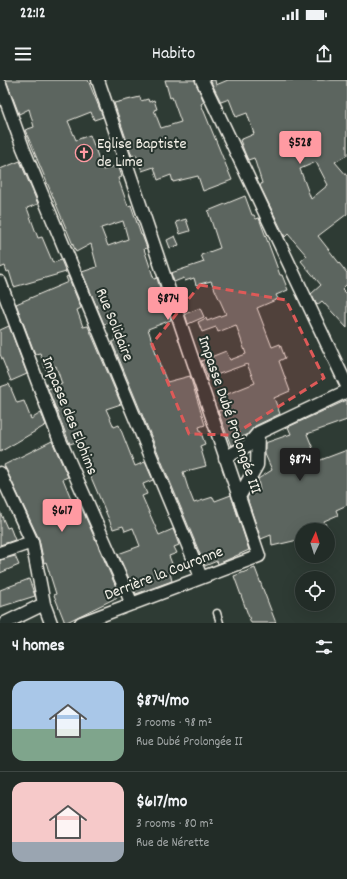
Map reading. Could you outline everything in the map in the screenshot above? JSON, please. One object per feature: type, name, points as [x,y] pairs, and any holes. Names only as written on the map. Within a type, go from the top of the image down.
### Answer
[{"type":"street","name":"Impasse Dubé Prolongée III","points":[[98,80],[259,556]]},
{"type":"street","points":[[202,80],[347,386]]},
{"type":"street","name":"Rue Solidaire","points":[[0,84],[23,148],[201,577]]},
{"type":"street","name":"Impasse des Elohims","points":[[0,282],[58,436],[132,604]]},
{"type":"street","points":[[226,458],[248,446],[258,432],[347,391]]},
{"type":"street","points":[[239,497],[257,465],[258,432]]},
{"type":"street","points":[[0,473],[32,542],[44,604],[51,623]]},
{"type":"street","points":[[0,553],[32,542]]},
{"type":"street","name":"Derrière la Couronne","points":[[81,623],[259,556]]},
{"type":"street","points":[[5,623],[44,604]]},
{"type":"lane","points":[[217,613],[220,623]]},
{"type":"highlighted area","points":[[200,285],[286,300],[324,378],[233,435],[189,434],[152,344]]},
{"type":"building","points":[[6,80],[88,80],[103,117],[94,120],[91,112],[68,121],[76,140],[90,135],[103,170],[118,165],[122,177],[118,178],[128,206],[131,205],[147,248],[144,249],[154,279],[157,278],[160,288],[158,289],[159,293],[156,295],[164,313],[168,312],[171,320],[148,329],[160,365],[167,382],[190,376],[205,425],[199,427],[205,444],[200,446],[206,466],[183,472],[188,488],[194,503],[213,497],[215,501],[231,495],[249,550],[218,564],[217,561],[205,566],[112,342],[116,340],[111,322],[104,324],[82,272],[97,267],[91,244],[76,252],[25,130],[34,127],[29,109],[19,114]],"holes":[[[123,221],[128,239],[108,246],[101,228]]]},
{"type":"building","points":[[165,80],[195,80],[204,102],[201,104],[232,180],[203,191],[198,176],[173,182],[171,175],[158,180],[154,167],[142,171],[136,154],[132,156],[114,103],[140,97],[141,101],[148,99],[149,102],[154,100],[157,109],[154,110],[161,128],[181,122],[172,97],[170,98]]},
{"type":"building","points":[[210,80],[215,80],[216,85],[228,80],[347,80],[347,155],[335,162],[347,176],[347,214],[318,236],[347,273],[347,284],[342,289],[347,294],[347,328],[322,301],[317,305],[311,294],[321,285],[301,261],[307,256],[288,234],[285,237],[260,186],[262,183],[254,158],[248,160],[240,140],[254,134],[247,113],[236,117],[229,99],[221,102]],"holes":[[[316,162],[328,185],[311,199],[300,169]]]},
{"type":"building","points":[[20,161],[38,204],[27,208],[38,238],[42,237],[53,263],[61,260],[66,272],[14,287],[9,271],[7,272],[5,266],[0,268],[0,169]]},
{"type":"building","points":[[245,196],[252,215],[254,215],[256,219],[259,218],[280,275],[282,275],[288,290],[276,295],[278,299],[257,308],[272,347],[280,344],[285,358],[279,361],[290,391],[274,398],[280,414],[255,426],[247,435],[238,438],[240,441],[231,446],[218,411],[225,409],[220,397],[255,383],[247,364],[208,378],[201,361],[226,351],[230,360],[246,354],[236,325],[218,332],[216,327],[202,332],[198,322],[206,318],[207,321],[226,314],[211,281],[196,285],[194,278],[185,281],[184,278],[174,282],[171,273],[204,262],[201,255],[220,248],[208,211]]},
{"type":"building","points":[[186,219],[190,231],[180,234],[176,222]]},
{"type":"building","points":[[175,236],[179,245],[170,248],[167,240]]},
{"type":"building","points":[[68,276],[81,308],[77,310],[83,327],[88,326],[121,404],[106,409],[114,427],[119,425],[135,466],[145,462],[153,480],[143,484],[147,494],[142,496],[159,535],[173,529],[179,545],[174,547],[177,553],[169,556],[175,571],[170,573],[172,581],[136,594],[118,554],[140,546],[133,528],[125,531],[123,526],[113,529],[76,442],[70,444],[48,389],[62,384],[56,366],[46,370],[40,353],[35,354],[16,304],[68,282],[66,277]]},
{"type":"building","points":[[200,308],[204,317],[188,324],[185,314]]},
{"type":"building","points":[[9,326],[27,374],[11,381],[0,354],[0,330]]},
{"type":"building","points":[[9,384],[17,403],[24,401],[31,419],[41,413],[46,425],[0,452],[0,387]]},
{"type":"building","points":[[347,400],[347,420],[307,434],[318,461],[347,450],[347,505],[336,510],[338,515],[324,521],[325,523],[295,523],[295,541],[272,546],[271,535],[261,539],[247,498],[249,494],[260,491],[258,479],[272,470],[265,454],[265,443],[291,434],[288,427]]},
{"type":"building","points":[[52,441],[68,477],[63,479],[70,496],[74,504],[79,502],[120,596],[65,623],[54,595],[56,594],[46,562],[44,563],[39,539],[4,465]]},
{"type":"building","points":[[0,512],[7,528],[10,527],[15,540],[0,545]]},
{"type":"building","points":[[15,556],[19,565],[0,573],[0,560]]},
{"type":"building","points":[[255,568],[276,623],[251,623],[234,576]]},
{"type":"building","points":[[29,579],[35,596],[0,607],[0,590]]},
{"type":"place","name":"Eglise Baptiste de Lime","points":[[84,153]]}]
